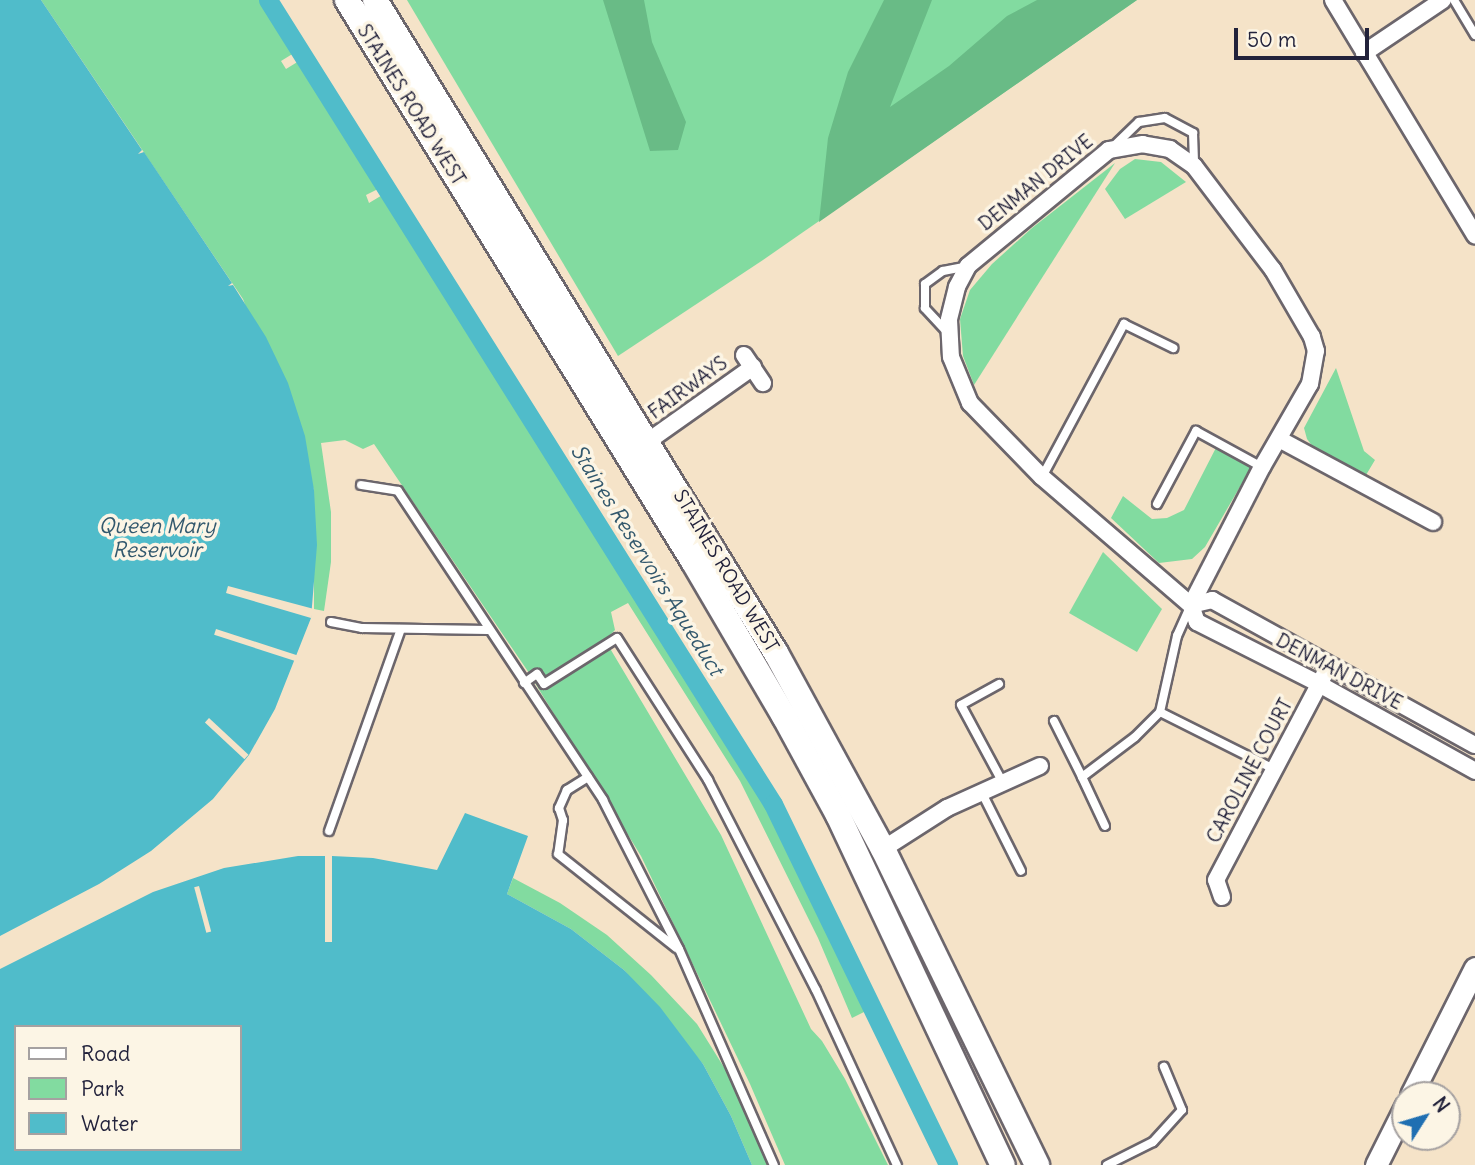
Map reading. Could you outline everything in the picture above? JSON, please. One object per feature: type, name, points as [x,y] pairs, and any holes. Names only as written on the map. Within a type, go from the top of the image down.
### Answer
[{"type":"highway","name":"STAINES ROAD WEST","points":[[347,0],[693,561],[785,716],[838,816],[1003,1165]]},
{"type":"highway","name":"STAINES ROAD WEST","points":[[375,0],[776,653],[883,849],[1037,1165]]},
{"type":"main road","points":[[1418,1081],[1475,968]]},
{"type":"main road","points":[[1376,1165],[1391,1135]]},
{"type":"street","points":[[1332,0],[1475,235]]},
{"type":"street","points":[[1364,53],[1443,0]]},
{"type":"street","name":"DENMAN DRIVE","points":[[1191,605],[1262,467],[1310,384],[1316,351],[1312,337],[1273,270],[1194,166],[1170,149],[1143,144],[1109,150],[968,266],[957,287],[949,320],[951,357],[970,403],[1042,477],[1191,605],[1197,622],[1319,684],[1475,771]]},
{"type":"street","name":"FAIRWAYS","points":[[648,442],[749,361],[763,383]]},
{"type":"street","points":[[1279,439],[1433,522]]},
{"type":"street","name":"DENMAN DRIVE","points":[[1191,605],[1212,600],[1475,745]]},
{"type":"street","name":"CAROLINE COURT","points":[[1222,897],[1216,880],[1330,665]]},
{"type":"street","points":[[883,849],[923,822],[1040,766]]},
{"type":"lane","points":[[1454,0],[1475,35]]},
{"type":"lane","points":[[1109,150],[1139,122],[1166,118],[1192,133],[1194,166]]},
{"type":"lane","points":[[950,335],[925,308],[925,284],[943,271],[968,266]]},
{"type":"lane","points":[[1042,477],[1124,324],[1173,348]]},
{"type":"lane","points":[[1157,505],[1196,431],[1262,467]]},
{"type":"lane","points":[[361,485],[398,491],[603,800],[678,950],[774,1165]]},
{"type":"lane","points":[[1082,776],[1135,737],[1160,712],[1177,636],[1191,605]]},
{"type":"lane","points":[[331,622],[362,628],[488,630]]},
{"type":"lane","points":[[328,831],[401,629]]},
{"type":"lane","points":[[524,683],[537,674],[544,684],[617,638],[708,780],[816,990],[897,1165]]},
{"type":"lane","points":[[999,684],[961,705],[1003,783]]},
{"type":"lane","points":[[1160,712],[1274,769]]},
{"type":"lane","points":[[1054,721],[1105,826]]},
{"type":"lane","points":[[588,777],[567,790],[559,808],[563,820],[558,854],[678,950]]},
{"type":"lane","points":[[982,793],[1021,872]]},
{"type":"lane","points":[[1107,1165],[1153,1142],[1182,1110],[1164,1067]]},
{"type":"green space","points":[[41,0],[261,0],[294,53],[281,61],[286,69],[299,61],[380,188],[366,195],[369,203],[384,194],[765,803],[866,1011],[852,1018],[818,938],[740,781],[628,603],[611,612],[615,630],[605,640],[721,835],[811,1029],[822,1041],[845,1079],[888,1165],[785,1165],[750,1084],[641,856],[527,670],[374,444],[363,449],[345,440],[321,443],[331,512],[331,562],[324,611],[314,609],[314,490],[243,299]]},
{"type":"green space","points":[[407,0],[1137,0],[763,260],[618,356]]},
{"type":"green space","points":[[603,0],[644,0],[652,42],[686,122],[678,150],[650,151]]},
{"type":"green space","points":[[884,0],[932,0],[890,107],[949,66],[1007,16],[1037,0],[1137,0],[819,222],[828,138],[848,72]]},
{"type":"green space","points":[[1135,159],[1161,162],[1186,182],[1125,219],[1105,189],[1120,169]]},
{"type":"green space","points":[[1115,163],[974,385],[963,356],[960,319],[970,290],[992,264],[1032,228]]},
{"type":"green space","points":[[1336,368],[1364,451],[1375,460],[1366,475],[1313,447],[1307,439],[1304,428]]},
{"type":"green space","points":[[1221,438],[1252,466],[1205,547],[1192,559],[1159,563],[1111,518],[1123,496],[1152,519],[1167,518],[1184,510]]},
{"type":"green space","points":[[1103,552],[1162,609],[1137,652],[1069,613]]},
{"type":"green space","points":[[513,878],[560,903],[607,935],[651,975],[697,1024],[735,1085],[770,1165],[752,1165],[731,1116],[703,1064],[624,970],[571,929],[507,894]]},
{"type":"water","name":"Queen Mary Reservoir","points":[[0,0],[41,0],[142,150],[138,154],[144,152],[232,283],[228,286],[233,285],[266,337],[288,383],[305,436],[314,490],[317,545],[311,618],[275,709],[249,755],[213,799],[151,851],[99,884],[0,936]]},
{"type":"water","points":[[465,813],[528,836],[507,894],[571,929],[624,970],[660,1007],[703,1064],[731,1116],[752,1165],[0,1165],[0,969],[153,892],[224,868],[298,856],[373,858],[437,870]]},
{"type":"pier","points":[[228,586],[314,609],[311,618],[226,593]]},
{"type":"pier","points":[[216,629],[298,656],[296,661],[214,635]]},
{"type":"pier","points":[[209,718],[248,755],[244,759],[205,722]]},
{"type":"pier","points":[[325,856],[332,856],[332,942],[325,942]]},
{"type":"pier","points":[[199,886],[211,931],[206,933],[194,887]]},
{"type":"waterway","name":"Staines Reservoirs Aqueduct","points":[[268,0],[773,804],[948,1165]]}]
